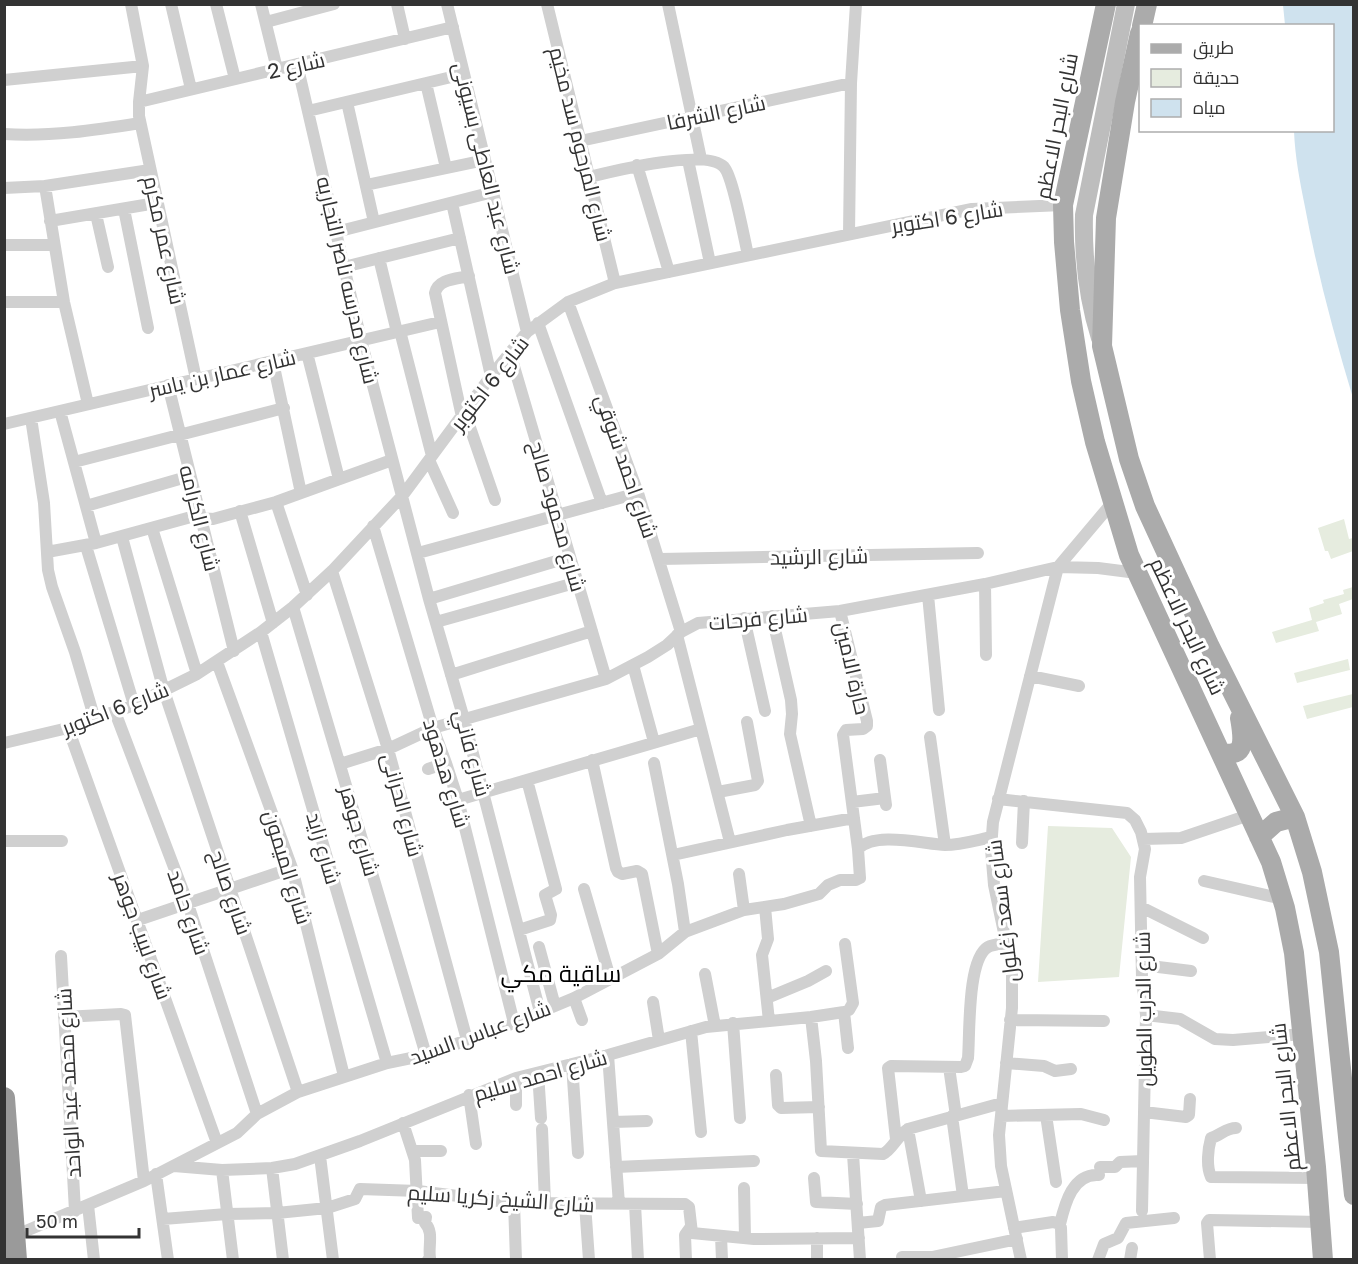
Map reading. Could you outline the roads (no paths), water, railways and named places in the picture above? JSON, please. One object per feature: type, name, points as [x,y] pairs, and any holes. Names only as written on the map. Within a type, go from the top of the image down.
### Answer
[{"type":"highway","points":[[4,1098],[16,1260]]},
{"type":"main road","name":"شارع البحر الاعظم","points":[[1106,4],[1063,205],[1070,310],[1081,381],[1095,442],[1129,555],[1259,837],[1283,899],[1293,953],[1303,1034],[1323,1260]]},
{"type":"main road","points":[[1142,24],[1147,4]]},
{"type":"main road","name":"شارع البحر الاعظم","points":[[1139,38],[1125,102],[1106,219],[1102,346],[1129,459],[1145,506],[1209,645],[1295,817],[1312,872],[1329,952],[1353,1195]]},
{"type":"main road","points":[[1220,752],[1229,755],[1238,751],[1243,743],[1238,702]]},
{"type":"main road","points":[[1259,837],[1276,822],[1295,817]]},
{"type":"street","name":"شارع عمر مكرم","points":[[131,4],[144,66],[139,102],[140,123],[196,379]]},
{"type":"street","points":[[171,4],[191,89]]},
{"type":"street","points":[[216,4],[235,79]]},
{"type":"street","points":[[261,4],[278,69]]},
{"type":"street","points":[[266,22],[305,8],[334,4]]},
{"type":"street","points":[[397,4],[405,39]]},
{"type":"street","name":"شارع عبد العاطى بسيونى","points":[[447,4],[527,332]]},
{"type":"street","name":"شارع المرحوم سد مخيم","points":[[547,4],[615,283]]},
{"type":"street","points":[[668,4],[693,117],[694,160],[710,263]]},
{"type":"street","points":[[849,234],[851,83],[856,4]]},
{"type":"street","points":[[1102,346],[1092,314],[1086,282],[1083,248],[1084,215],[1126,4]]},
{"type":"street","name":"شارع 2","points":[[139,102],[453,27]]},
{"type":"street","name":"شارع مدرسه ناصر التجاريه","points":[[297,64],[361,340],[403,495]]},
{"type":"street","points":[[4,80],[144,66]]},
{"type":"street","points":[[308,111],[464,74]]},
{"type":"street","points":[[426,83],[446,168]]},
{"type":"street","name":"شارع الشرفا","points":[[580,141],[851,83]]},
{"type":"street","points":[[347,102],[374,222]]},
{"type":"street","points":[[4,134],[55,134],[140,123]]},
{"type":"street","points":[[366,185],[485,160]]},
{"type":"street","points":[[589,177],[637,165],[694,160],[716,161],[728,173],[748,255]]},
{"type":"street","points":[[637,165],[669,272]]},
{"type":"street","points":[[4,188],[45,186],[150,170]]},
{"type":"street","points":[[45,186],[64,302],[88,404]]},
{"type":"street","points":[[336,232],[493,192]]},
{"type":"street","points":[[452,202],[491,376]]},
{"type":"street","points":[[50,221],[156,203]]},
{"type":"street","name":"شارع 6 اكتوبر","points":[[4,743],[68,729],[134,705],[197,674],[273,623],[332,571],[403,495],[491,376],[527,332],[568,302],[615,283],[972,209],[1063,205]]},
{"type":"street","points":[[124,209],[148,328]]},
{"type":"street","points":[[96,213],[108,267]]},
{"type":"street","points":[[344,267],[460,238]]},
{"type":"street","points":[[4,245],[54,245]]},
{"type":"street","points":[[379,258],[430,458],[453,513]]},
{"type":"street","points":[[469,276],[442,282],[436,287],[435,294],[464,415],[495,500]]},
{"type":"street","points":[[4,302],[64,302]]},
{"type":"street","name":"شارع احمد شوقي","points":[[568,302],[660,559],[730,842]]},
{"type":"street","name":"شارع عمار بن ياسر","points":[[4,424],[440,322]]},
{"type":"street","points":[[537,323],[602,503]]},
{"type":"street","points":[[307,353],[339,479]]},
{"type":"street","name":"شارع محمود صالح","points":[[510,353],[606,679]]},
{"type":"street","points":[[273,362],[301,493]]},
{"type":"street","name":"شارع الكرامه","points":[[168,385],[234,651]]},
{"type":"street","points":[[74,462],[284,408]]},
{"type":"street","points":[[60,411],[86,506],[91,544],[134,705]]},
{"type":"street","points":[[31,418],[41,478],[52,587],[75,652],[95,720]]},
{"type":"street","points":[[47,552],[122,537],[186,518],[208,520],[240,512],[276,502],[392,460]]},
{"type":"street","points":[[86,506],[190,476]]},
{"type":"street","points":[[418,553],[638,493]]},
{"type":"street","name":"شارع فاني","points":[[403,495],[540,1012]]},
{"type":"street","points":[[276,502],[307,595]]},
{"type":"street","points":[[1058,567],[1112,502]]},
{"type":"street","points":[[240,512],[273,623]]},
{"type":"street","name":"شارع هدهود","points":[[373,526],[433,729],[458,800],[514,1023]]},
{"type":"street","points":[[152,528],[197,674]]},
{"type":"street","name":"شارع صالح","points":[[122,537],[164,691],[298,1092]]},
{"type":"street","name":"شارع الرشيد","points":[[660,559],[978,553]]},
{"type":"street","points":[[429,599],[570,557]]},
{"type":"street","name":"شارع فرحات","points":[[340,764],[388,749],[433,729],[464,719],[606,679],[667,645],[679,633],[698,623],[840,611],[985,584],[1058,567],[1098,568],[1137,573]]},
{"type":"street","name":"شارع سعد زغلول","points":[[1021,1260],[1001,1166],[999,1135],[1010,1020],[1012,971],[994,885],[992,837],[998,799],[1058,567]]},
{"type":"street","name":"شارع الحرانى","points":[[332,571],[388,749],[467,1040]]},
{"type":"street","points":[[436,622],[578,582]]},
{"type":"street","points":[[985,584],[986,655]]},
{"type":"street","points":[[928,595],[939,710]]},
{"type":"street","name":"شارع جوهر","points":[[293,607],[426,1055]]},
{"type":"street","name":"حارة الامين","points":[[840,611],[867,721],[867,726],[863,729],[843,732],[858,849]]},
{"type":"street","points":[[772,616],[791,700],[792,714],[789,734],[811,826]]},
{"type":"street","points":[[744,618],[765,711]]},
{"type":"street","points":[[451,675],[592,631]]},
{"type":"street","name":"شارع زايد","points":[[261,632],[387,1063]]},
{"type":"street","name":"شارع الميمون","points":[[217,662],[292,868],[344,1076]]},
{"type":"street","points":[[633,665],[654,742]]},
{"type":"street","points":[[1030,676],[1079,686]]},
{"type":"street","name":"شارع حامد","points":[[115,712],[188,904],[257,1114]]},
{"type":"street","points":[[717,792],[755,785],[758,781],[747,722]]},
{"type":"street","name":"شارع لبيب جوهر","points":[[68,729],[217,1143]]},
{"type":"street","points":[[458,800],[701,729]]},
{"type":"street","points":[[930,737],[945,845]]},
{"type":"street","points":[[592,760],[616,867],[622,874],[637,870],[642,874],[658,954]]},
{"type":"street","points":[[852,802],[885,802],[880,760]]},
{"type":"street","points":[[428,769],[446,763]]},
{"type":"street","points":[[654,763],[673,855],[685,932]]},
{"type":"street","points":[[519,930],[550,920],[545,895],[555,889],[527,780]]},
{"type":"street","points":[[998,799],[1127,813],[1135,820],[1143,839],[1180,838],[1249,815]]},
{"type":"street","points":[[1022,843],[1024,801]]},
{"type":"street","points":[[673,855],[854,818]]},
{"type":"street","points":[[858,849],[865,844],[895,839],[945,845],[992,837]]},
{"type":"street","name":"شارع الدرب الطويل","points":[[1142,1211],[1146,1015],[1142,965],[1140,877],[1145,849],[1143,839]]},
{"type":"street","points":[[4,841],[62,841]]},
{"type":"street","name":"شارع عباس السيد","points":[[14,1236],[144,1181],[237,1133],[257,1114],[298,1092],[387,1063],[426,1055],[514,1023],[574,998],[658,954],[685,932],[744,910],[819,894],[828,885],[840,880],[856,880],[860,878],[858,849]]},
{"type":"street","points":[[138,920],[292,868]]},
{"type":"street","points":[[739,874],[744,910]]},
{"type":"street","points":[[1204,881],[1283,899]]},
{"type":"street","points":[[584,889],[610,978]]},
{"type":"street","points":[[765,907],[768,939],[762,955],[769,1021]]},
{"type":"street","points":[[1141,907],[1203,938]]},
{"type":"street","points":[[896,1139],[888,1070],[891,1066],[961,1067],[967,1062],[973,979],[977,960],[988,947],[1007,943]]},
{"type":"street","points":[[845,944],[853,1003],[849,1010],[844,1011],[848,1048]]},
{"type":"street","points":[[539,947],[555,1006]]},
{"type":"street","name":"شارع محمد عبد الواحد","points":[[61,956],[75,1211]]},
{"type":"street","points":[[1142,965],[1191,971]]},
{"type":"street","points":[[767,998],[826,971]]},
{"type":"street","points":[[705,974],[715,1026]]},
{"type":"street","points":[[574,998],[582,1020]]},
{"type":"street","points":[[653,1002],[659,1040]]},
{"type":"street","name":"شارع احمد سليم","points":[[173,1166],[222,1170],[272,1168],[295,1164],[516,1078],[715,1026],[811,1017],[844,1011]]},
{"type":"street","points":[[64,1017],[125,1015],[144,1181]]},
{"type":"street","points":[[1146,1015],[1171,1016],[1180,1019],[1215,1039],[1233,1040],[1303,1034]]},
{"type":"street","points":[[811,1017],[821,1150],[854,1154],[883,1154],[888,1152],[896,1139],[908,1129],[954,1116],[1001,1110],[1046,1115],[1089,1114],[1104,1120]]},
{"type":"street","points":[[1010,1020],[1104,1021]]},
{"type":"street","points":[[733,1023],[740,1118]]},
{"type":"street","points":[[691,1031],[701,1132]]},
{"type":"street","points":[[608,1055],[619,1204]]},
{"type":"street","points":[[1006,1063],[1044,1066],[1055,1071],[1071,1069]]},
{"type":"street","points":[[572,1064],[578,1153]]},
{"type":"street","points":[[949,1067],[963,1196]]},
{"type":"street","points":[[537,1073],[542,1124],[545,1203]]},
{"type":"street","points":[[776,1075],[778,1105],[781,1108],[819,1107]]},
{"type":"street","points":[[516,1078],[516,1105]]},
{"type":"street","points":[[469,1095],[476,1144]]},
{"type":"street","points":[[1144,1112],[1185,1117],[1189,1115],[1190,1099]]},
{"type":"street","points":[[1046,1115],[1056,1182]]},
{"type":"street","points":[[613,1122],[647,1121]]},
{"type":"street","points":[[404,1123],[413,1151],[418,1191],[418,1218],[426,1217],[425,1223],[431,1234],[428,1260]]},
{"type":"street","points":[[1236,1128],[1228,1128],[1218,1136],[1211,1138],[1208,1173],[1211,1177],[1317,1178]]},
{"type":"street","points":[[908,1129],[921,1201]]},
{"type":"street","points":[[413,1151],[441,1151]]},
{"type":"street","points":[[854,1154],[860,1260]]},
{"type":"street","points":[[320,1156],[333,1260]]},
{"type":"street","points":[[616,1167],[754,1161]]},
{"type":"street","points":[[1062,1260],[1059,1224],[1065,1203],[1079,1179],[1115,1167],[1120,1162],[1143,1161]]},
{"type":"street","points":[[272,1168],[283,1260]]},
{"type":"street","points":[[222,1170],[233,1260]]},
{"type":"street","points":[[156,1174],[168,1260]]},
{"type":"street","points":[[814,1178],[816,1202],[857,1204]]},
{"type":"street","points":[[744,1188],[745,1238]]},
{"type":"street","name":"شارع الشيخ زكريا سليم","points":[[163,1219],[327,1208],[355,1199],[360,1189],[418,1191],[514,1203],[688,1205],[690,1228]]},
{"type":"street","points":[[858,1223],[878,1221],[881,1207],[885,1205],[1006,1191]]},
{"type":"street","points":[[514,1203],[516,1260]]},
{"type":"street","points":[[585,1204],[589,1260]]},
{"type":"street","points":[[635,1204],[639,1260]]},
{"type":"street","points":[[88,1205],[94,1260]]},
{"type":"street","points":[[1098,1260],[1104,1244],[1119,1238],[1126,1223],[1174,1218]]},
{"type":"street","points":[[1210,1260],[1207,1223],[1209,1220],[1321,1222]]},
{"type":"street","points":[[902,1257],[933,1258],[1053,1222],[1059,1224]]},
{"type":"street","points":[[686,1260],[685,1234],[690,1228],[692,1233],[745,1238],[859,1238]]},
{"type":"street","points":[[721,1236],[722,1260]]},
{"type":"street","points":[[817,1238],[818,1260]]},
{"type":"water","points":[[1283,5],[1353,5],[1353,398],[1315,255],[1295,150],[1294,132],[1334,132],[1334,24],[1285,24]]},
{"type":"district","name":"ساقية مكي","points":[[561,972]]}]
